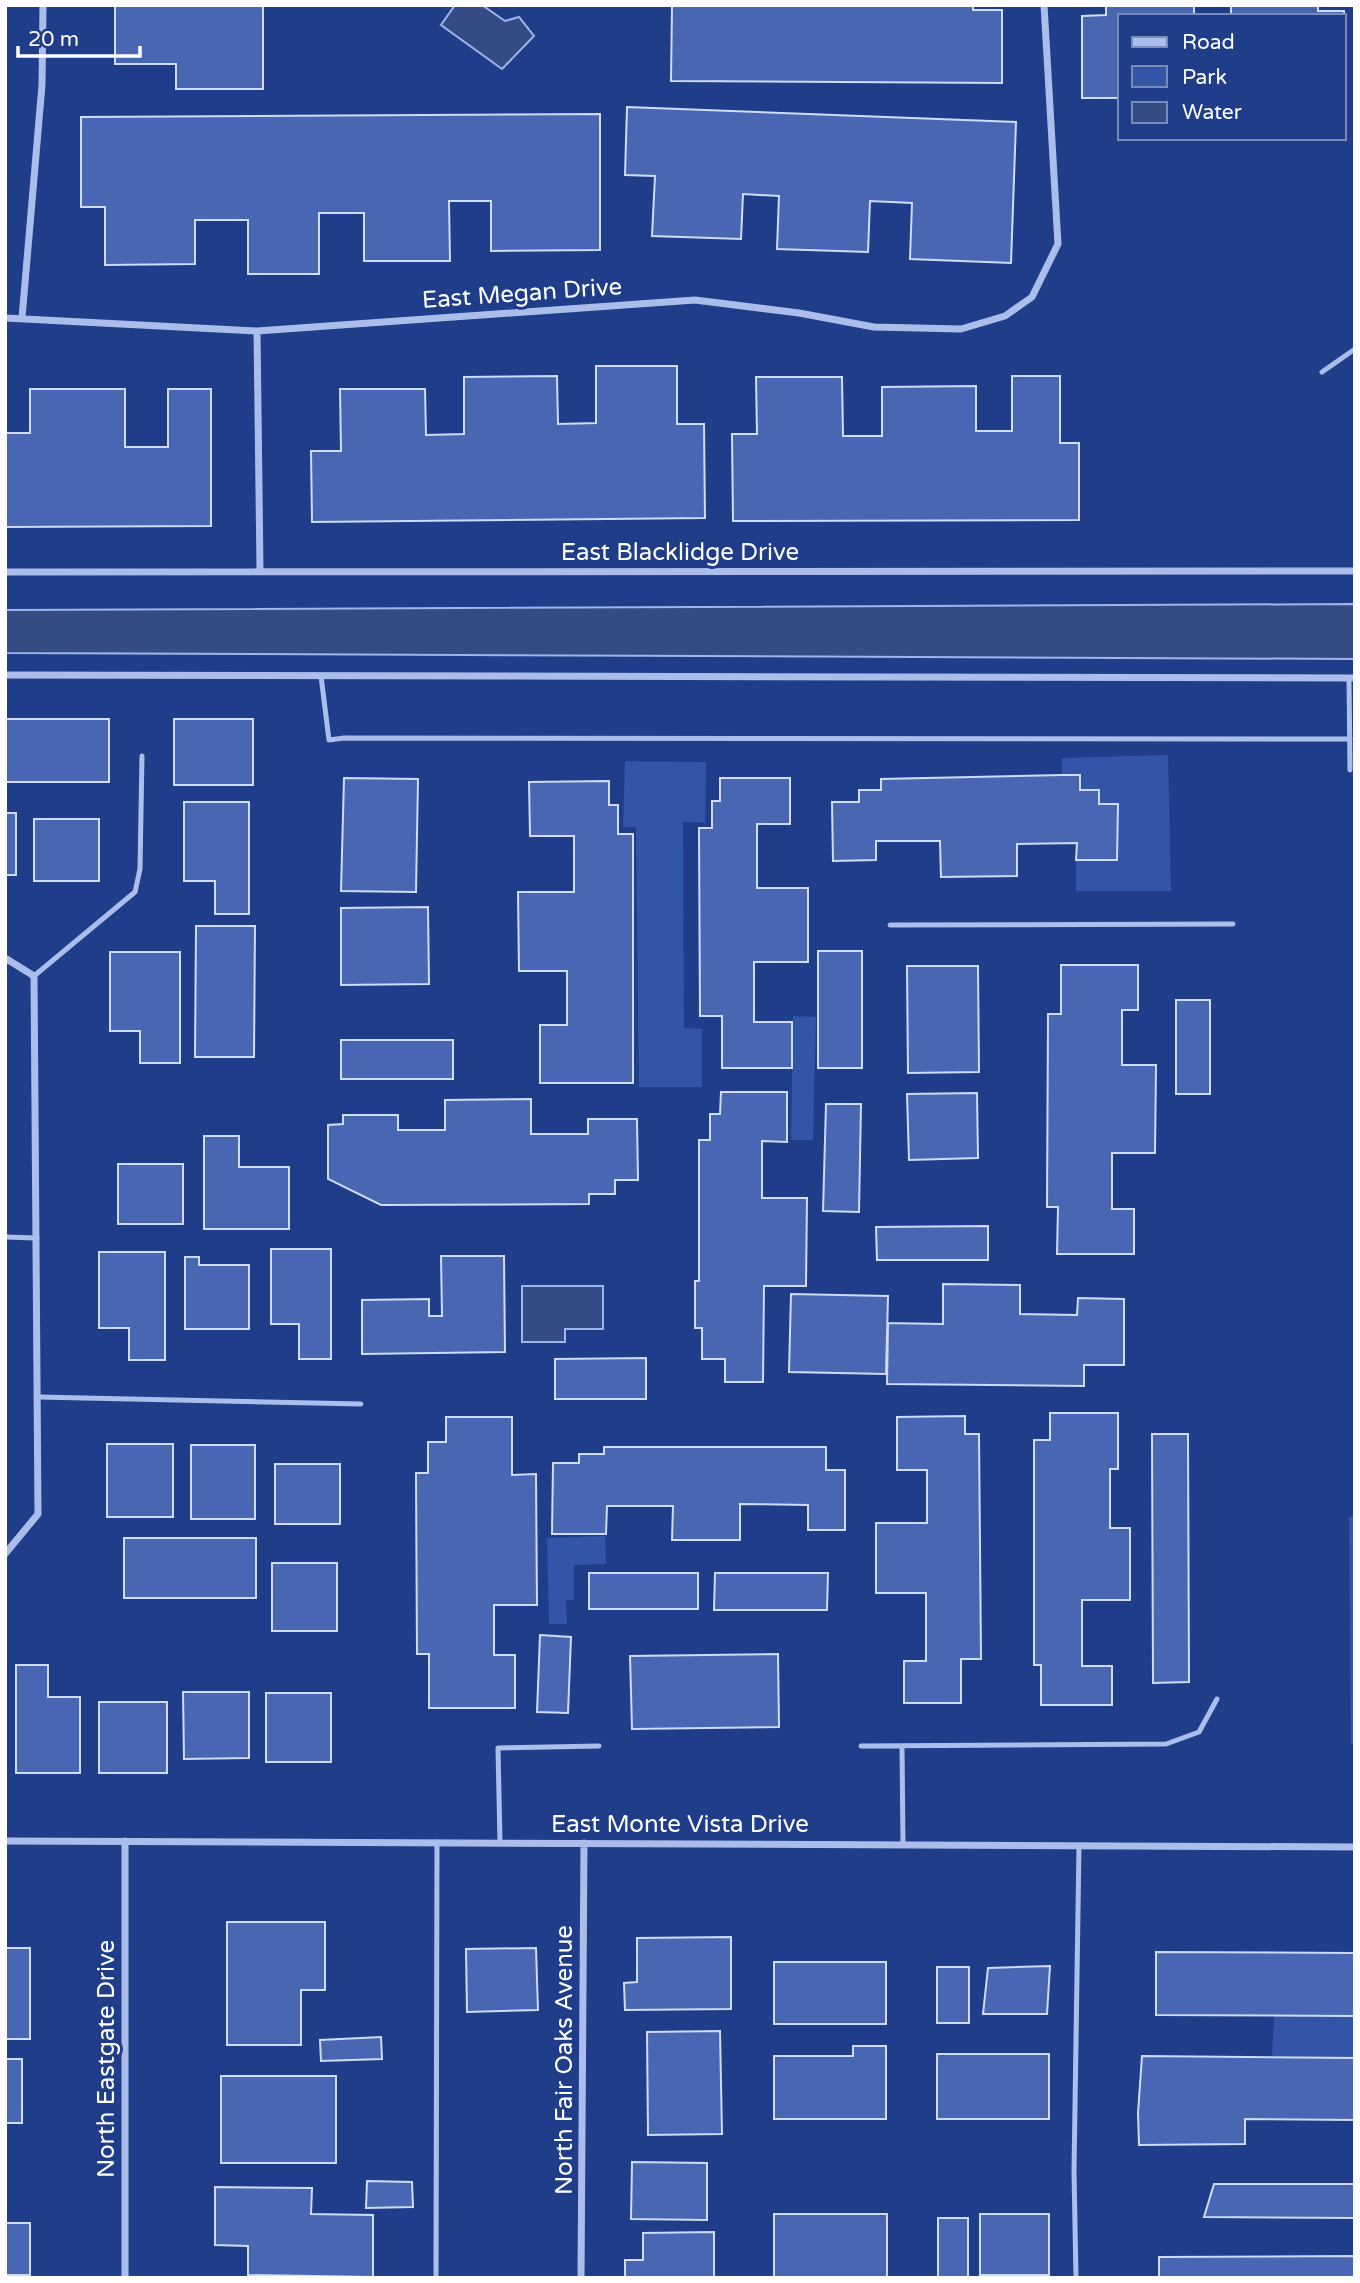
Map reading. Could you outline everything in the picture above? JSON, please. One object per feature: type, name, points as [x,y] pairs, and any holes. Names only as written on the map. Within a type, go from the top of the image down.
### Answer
[{"type":"street","points":[[22,318],[42,85],[43,5]]},
{"type":"street","name":"East Megan Drive","points":[[5,318],[257,331],[695,300],[799,313],[874,327],[961,329],[1005,316],[1032,297],[1058,244],[1044,5]]},
{"type":"street","points":[[257,331],[260,570]]},
{"type":"street","name":"East Blacklidge Drive","points":[[5,572],[1355,571]]},
{"type":"street","points":[[5,676],[1352,678]]},
{"type":"street","points":[[5,958],[34,975],[38,1397],[38,1514],[5,1554]]},
{"type":"street","name":"East Monte Vista Drive","points":[[5,1841],[1355,1847]]},
{"type":"street","name":"North Eastgate Drive","points":[[125,1841],[125,2278]]},
{"type":"street","name":"North Fair Oaks Avenue","points":[[582,2278],[584,1843]]},
{"type":"lane","points":[[1322,372],[1355,349]]},
{"type":"lane","points":[[321,676],[329,740],[1350,739]]},
{"type":"lane","points":[[1350,770],[1352,678]]},
{"type":"lane","points":[[34,975],[135,892],[141,869],[142,756]]},
{"type":"lane","points":[[890,925],[1233,924]]},
{"type":"lane","points":[[5,1237],[37,1238]]},
{"type":"lane","points":[[38,1397],[361,1404]]},
{"type":"lane","points":[[861,1746],[1166,1744],[1199,1732],[1217,1699]]},
{"type":"lane","points":[[499,1842],[498,1748],[599,1746]]},
{"type":"lane","points":[[902,1746],[903,1844]]},
{"type":"lane","points":[[436,2278],[437,1842]]},
{"type":"lane","points":[[1076,2278],[1074,2171],[1079,1846]]},
{"type":"green space","points":[[1168,755],[1171,891],[1076,891],[1076,860],[1117,860],[1118,805],[1099,804],[1080,790],[1080,775],[1062,775],[1062,758]]},
{"type":"green space","points":[[625,761],[706,762],[705,823],[683,822],[684,1028],[702,1029],[702,1087],[639,1087],[636,827],[623,827]]},
{"type":"green space","points":[[793,1016],[816,1017],[813,1140],[791,1140]]},
{"type":"green space","points":[[1349,1517],[1355,1517],[1355,1744],[1351,1744]]},
{"type":"green space","points":[[605,1536],[606,1564],[574,1565],[574,1600],[566,1600],[567,1624],[549,1624],[547,1538]]},
{"type":"green space","points":[[1274,2016],[1355,2016],[1355,2058],[1272,2057]]},
{"type":"water","points":[[455,5],[482,5],[505,21],[519,17],[534,36],[502,69],[441,25]]},
{"type":"water","points":[[1355,604],[1355,659],[5,653],[5,610]]},
{"type":"water","points":[[522,1286],[603,1286],[603,1329],[565,1329],[565,1342],[522,1342]]},
{"type":"building","points":[[115,5],[263,5],[263,89],[176,89],[176,64],[115,64]]},
{"type":"building","points":[[672,5],[973,5],[973,10],[1002,10],[1002,83],[671,81]]},
{"type":"building","points":[[1106,5],[1194,5],[1194,14],[1118,14],[1118,98],[1082,98],[1082,16],[1106,15]]},
{"type":"building","points":[[1231,5],[1318,5],[1318,11],[1344,11],[1344,14],[1231,14]]},
{"type":"building","points":[[627,107],[1016,122],[1011,263],[910,259],[912,203],[870,201],[868,252],[777,249],[779,196],[743,194],[741,239],[652,236],[655,176],[625,175]]},
{"type":"building","points":[[600,114],[600,250],[491,251],[491,201],[449,201],[450,261],[364,261],[364,213],[319,213],[319,274],[248,274],[248,220],[195,220],[195,264],[105,265],[105,207],[81,207],[81,117]]},
{"type":"building","points":[[596,366],[677,366],[677,424],[704,424],[705,518],[312,522],[311,451],[341,451],[340,389],[425,389],[426,435],[464,434],[464,377],[557,376],[558,424],[596,423]]},
{"type":"building","points":[[1012,376],[1060,376],[1060,443],[1079,443],[1079,520],[733,521],[732,434],[757,434],[756,377],[842,377],[843,436],[882,436],[882,387],[976,386],[976,431],[1012,431]]},
{"type":"building","points":[[30,389],[125,389],[125,447],[168,447],[168,389],[211,389],[211,526],[5,527],[5,433],[30,433]]},
{"type":"building","points":[[5,719],[109,719],[109,782],[5,782]]},
{"type":"building","points":[[174,719],[253,719],[253,785],[174,785]]},
{"type":"building","points":[[1080,775],[1080,790],[1099,790],[1099,804],[1118,804],[1117,860],[1076,860],[1077,843],[1017,844],[1017,876],[941,877],[940,841],[876,841],[876,860],[833,861],[832,802],[859,802],[859,790],[881,790],[881,779]]},
{"type":"building","points":[[344,778],[418,779],[416,892],[341,891]]},
{"type":"building","points":[[720,778],[790,778],[790,824],[757,824],[757,888],[808,888],[808,962],[754,962],[754,1022],[792,1022],[792,1068],[722,1068],[722,1016],[700,1016],[699,828],[712,828],[712,801],[720,801]]},
{"type":"building","points":[[609,781],[609,805],[618,805],[618,834],[633,834],[633,1083],[540,1083],[540,1025],[567,1025],[567,971],[519,971],[518,892],[574,892],[574,836],[530,836],[529,782]]},
{"type":"building","points":[[184,802],[249,802],[249,914],[215,914],[215,881],[184,881]]},
{"type":"building","points":[[5,813],[16,813],[16,875],[5,875]]},
{"type":"building","points":[[34,819],[99,819],[99,881],[34,881]]},
{"type":"building","points":[[428,907],[429,984],[341,985],[341,908]]},
{"type":"building","points":[[196,926],[255,926],[254,1057],[195,1057]]},
{"type":"building","points":[[818,951],[862,951],[862,1068],[818,1068]]},
{"type":"building","points":[[110,952],[180,952],[180,1063],[140,1063],[140,1031],[110,1031]]},
{"type":"building","points":[[1061,965],[1138,965],[1138,1010],[1122,1010],[1122,1065],[1156,1065],[1155,1153],[1112,1153],[1112,1209],[1134,1209],[1134,1254],[1057,1254],[1058,1207],[1047,1207],[1048,1014],[1061,1014]]},
{"type":"building","points":[[907,966],[978,966],[979,1072],[908,1073]]},
{"type":"building","points":[[1176,1000],[1210,1000],[1210,1094],[1176,1094]]},
{"type":"building","points":[[341,1040],[453,1040],[453,1079],[341,1079]]},
{"type":"building","points":[[721,1092],[787,1092],[787,1142],[762,1141],[762,1198],[807,1198],[806,1286],[764,1286],[763,1382],[725,1382],[725,1359],[702,1359],[702,1328],[695,1328],[695,1281],[699,1281],[699,1140],[710,1140],[710,1114],[720,1114]]},
{"type":"building","points":[[977,1093],[978,1158],[909,1160],[907,1094]]},
{"type":"building","points":[[531,1099],[531,1134],[588,1134],[588,1119],[637,1119],[638,1180],[615,1180],[615,1194],[589,1194],[589,1204],[381,1205],[328,1179],[328,1125],[343,1124],[343,1115],[398,1115],[398,1130],[445,1130],[445,1100]]},
{"type":"building","points":[[826,1104],[861,1104],[859,1212],[823,1211]]},
{"type":"building","points":[[204,1136],[239,1136],[239,1167],[289,1167],[289,1229],[204,1229]]},
{"type":"building","points":[[118,1164],[183,1164],[183,1224],[118,1224]]},
{"type":"building","points":[[988,1226],[988,1260],[877,1260],[876,1227]]},
{"type":"building","points":[[271,1249],[331,1249],[331,1359],[299,1359],[299,1324],[271,1324]]},
{"type":"building","points":[[99,1252],[165,1252],[165,1360],[129,1360],[129,1328],[99,1328]]},
{"type":"building","points":[[441,1256],[504,1256],[505,1352],[362,1354],[362,1300],[429,1299],[429,1316],[442,1316]]},
{"type":"building","points":[[185,1257],[199,1257],[199,1265],[249,1265],[249,1329],[185,1329]]},
{"type":"building","points":[[943,1284],[1020,1285],[1020,1314],[1077,1315],[1078,1298],[1124,1299],[1124,1365],[1084,1365],[1084,1386],[887,1384],[888,1323],[943,1324]]},
{"type":"building","points":[[791,1294],[888,1296],[886,1374],[789,1372]]},
{"type":"building","points":[[646,1358],[646,1399],[555,1399],[555,1359]]},
{"type":"building","points":[[1050,1413],[1118,1413],[1118,1469],[1110,1469],[1110,1528],[1130,1528],[1130,1600],[1082,1600],[1082,1666],[1112,1666],[1112,1705],[1041,1705],[1041,1665],[1034,1665],[1034,1440],[1050,1440]]},
{"type":"building","points":[[965,1416],[965,1434],[979,1434],[981,1659],[961,1659],[961,1703],[904,1703],[904,1661],[926,1661],[926,1593],[876,1593],[876,1523],[927,1523],[927,1470],[897,1470],[897,1417]]},
{"type":"building","points":[[446,1417],[512,1417],[512,1475],[536,1474],[537,1605],[494,1605],[494,1655],[515,1655],[515,1708],[429,1708],[429,1654],[417,1654],[416,1473],[428,1473],[428,1442],[446,1442]]},
{"type":"building","points":[[1152,1434],[1188,1434],[1189,1682],[1153,1683]]},
{"type":"building","points":[[107,1444],[173,1444],[173,1517],[107,1517]]},
{"type":"building","points":[[191,1445],[255,1445],[255,1519],[191,1519]]},
{"type":"building","points":[[604,1447],[826,1447],[826,1470],[845,1470],[845,1530],[808,1530],[808,1505],[740,1504],[740,1540],[672,1540],[673,1506],[607,1506],[606,1534],[552,1534],[553,1463],[579,1463],[579,1454],[604,1454]]},
{"type":"building","points":[[275,1464],[340,1464],[340,1524],[275,1524]]},
{"type":"building","points":[[124,1538],[256,1538],[256,1598],[124,1598]]},
{"type":"building","points":[[272,1563],[337,1563],[337,1631],[272,1631]]},
{"type":"building","points":[[589,1573],[698,1573],[698,1609],[589,1609]]},
{"type":"building","points":[[715,1573],[828,1573],[827,1610],[714,1610]]},
{"type":"building","points":[[540,1635],[571,1637],[568,1713],[537,1712]]},
{"type":"building","points":[[778,1654],[779,1727],[632,1729],[630,1656]]},
{"type":"building","points":[[16,1665],[48,1665],[48,1697],[80,1697],[80,1773],[16,1773]]},
{"type":"building","points":[[183,1692],[249,1692],[249,1758],[184,1759]]},
{"type":"building","points":[[266,1693],[331,1693],[331,1762],[266,1762]]},
{"type":"building","points":[[99,1702],[167,1702],[167,1773],[99,1773]]},
{"type":"building","points":[[227,1922],[325,1922],[325,1990],[301,1990],[301,2045],[227,2045]]},
{"type":"building","points":[[731,1937],[731,2009],[625,2010],[624,1983],[637,1982],[637,1938]]},
{"type":"building","points":[[5,1948],[30,1948],[30,2039],[5,2039]]},
{"type":"building","points":[[536,1948],[538,2010],[467,2012],[466,1949]]},
{"type":"building","points":[[1156,1952],[1355,1953],[1355,2016],[1156,2015]]},
{"type":"building","points":[[774,1962],[886,1962],[886,2024],[774,2024]]},
{"type":"building","points":[[1050,1966],[1047,2014],[983,2014],[988,1968]]},
{"type":"building","points":[[937,1967],[969,1967],[969,2023],[937,2023]]},
{"type":"building","points":[[720,2031],[722,2134],[648,2135],[647,2032]]},
{"type":"building","points":[[381,2037],[382,2059],[321,2061],[320,2040]]},
{"type":"building","points":[[853,2046],[886,2046],[886,2119],[774,2119],[774,2056],[853,2056]]},
{"type":"building","points":[[937,2054],[1049,2054],[1049,2119],[937,2119]]},
{"type":"building","points":[[1142,2056],[1355,2058],[1355,2120],[1245,2119],[1245,2144],[1139,2145]]},
{"type":"building","points":[[5,2059],[22,2059],[22,2123],[5,2123]]},
{"type":"building","points":[[221,2076],[336,2076],[336,2163],[221,2163]]},
{"type":"building","points":[[632,2162],[707,2163],[707,2220],[631,2219]]},
{"type":"building","points":[[367,2181],[412,2182],[413,2207],[366,2208]]},
{"type":"building","points":[[1214,2184],[1355,2184],[1355,2218],[1204,2217]]},
{"type":"building","points":[[215,2187],[312,2188],[311,2214],[373,2215],[373,2277],[248,2275],[248,2246],[215,2245]]},
{"type":"building","points":[[774,2214],[887,2214],[887,2278],[774,2278]]},
{"type":"building","points":[[980,2214],[1049,2214],[1049,2275],[980,2275]]},
{"type":"building","points":[[938,2218],[968,2218],[968,2278],[938,2278]]},
{"type":"building","points":[[5,2223],[30,2223],[30,2275],[5,2275]]},
{"type":"building","points":[[714,2232],[714,2278],[625,2278],[625,2260],[643,2260],[643,2233]]},
{"type":"building","points":[[1355,2256],[1355,2278],[1159,2278],[1159,2257]]}]
